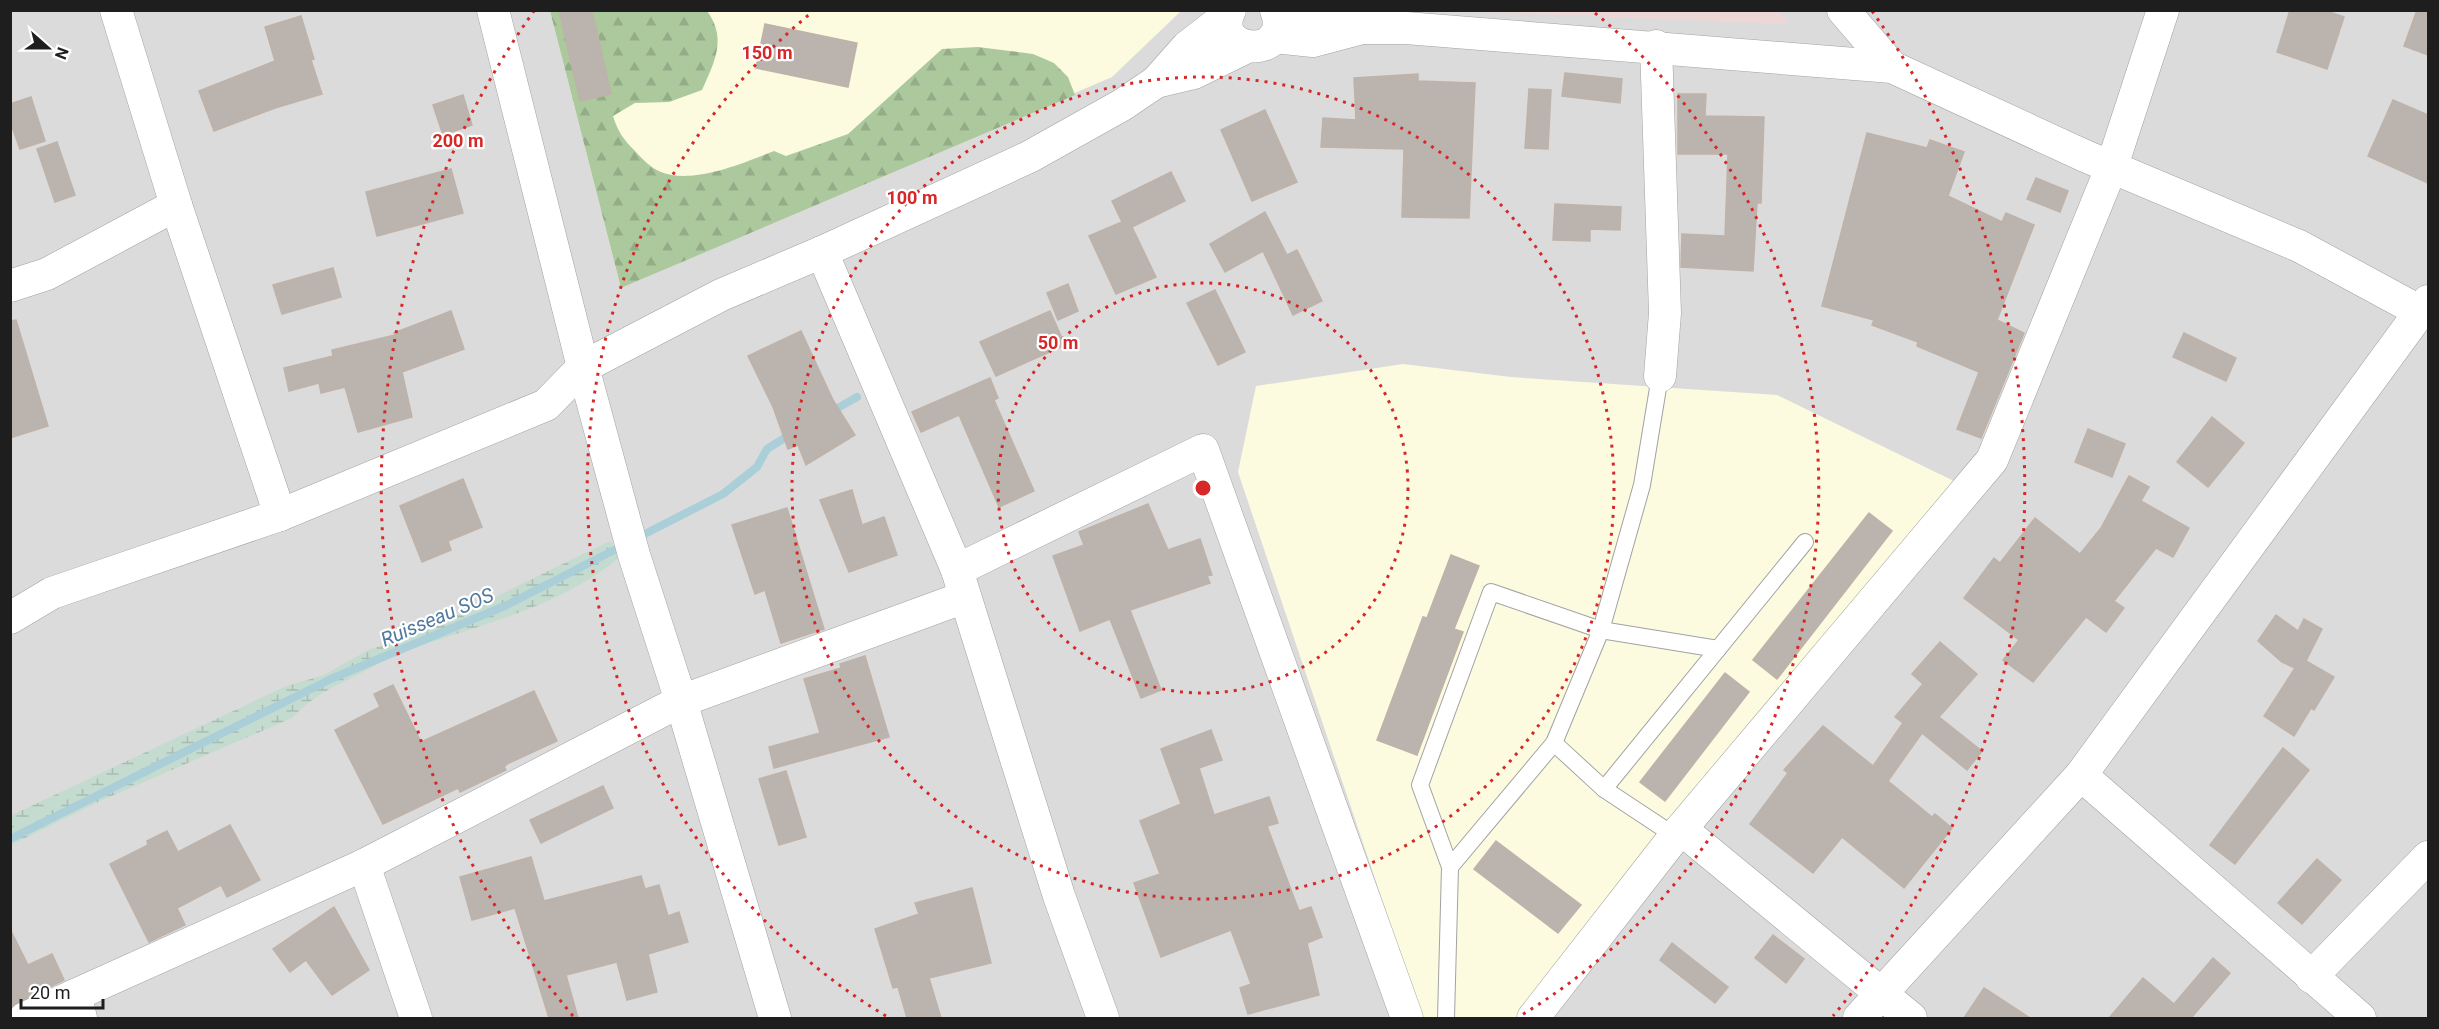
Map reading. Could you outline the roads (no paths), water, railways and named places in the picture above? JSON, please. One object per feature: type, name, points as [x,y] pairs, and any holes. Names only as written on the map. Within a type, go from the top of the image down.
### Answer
[{"type":"street","points":[[116,10],[176,205],[280,515]]},
{"type":"street","points":[[493,10],[583,368],[634,555],[681,701],[775,1018]]},
{"type":"street","points":[[1291,10],[1362,28],[1406,28],[1656,46],[1892,68],[2085,156],[2300,246],[2425,306],[2081,775],[1859,1018]]},
{"type":"street","points":[[1843,10],[1892,68]]},
{"type":"street","points":[[1533,1018],[1678,832],[1992,460],[2112,166],[2163,10]]},
{"type":"street","points":[[1228,13],[1231,36],[1266,32],[1313,41],[1362,28]]},
{"type":"street","points":[[1156,82],[1187,47],[1228,13]]},
{"type":"street","points":[[10,618],[52,593],[280,515],[546,405],[583,368],[721,295],[822,252],[1029,156],[1156,82],[1194,73],[1266,32]]},
{"type":"street","points":[[1656,46],[1665,313],[1660,376]]},
{"type":"street","points":[[10,286],[47,274],[176,205]]},
{"type":"street","points":[[822,252],[961,583],[1059,896],[1103,1018]]},
{"type":"street","points":[[25,1018],[78,1007],[363,866],[681,701],[961,583],[1203,450],[1407,1018]]},
{"type":"street","points":[[2081,775],[2360,1018]]},
{"type":"street","points":[[1678,832],[1911,1018]]},
{"type":"street","points":[[2311,977],[2428,857]]},
{"type":"street","points":[[363,866],[416,1018]]},
{"type":"lane","points":[[1450,867],[1554,743],[1600,630],[1642,485],[1660,376]]},
{"type":"lane","points":[[1604,789],[1806,542]]},
{"type":"lane","points":[[1446,1018],[1450,867],[1420,785],[1491,592],[1600,630],[1718,649]]},
{"type":"lane","points":[[1554,743],[1604,789],[1678,832]]},
{"type":"waterway","name":"Ruisseau SOS","points":[[829,413],[857,397]]},
{"type":"waterway","name":"Ruisseau SOS","points":[[635,539],[723,494],[757,467],[767,449],[794,432]]},
{"type":"waterway","name":"Ruisseau SOS","points":[[10,839],[333,678],[507,605],[624,545]]}]
